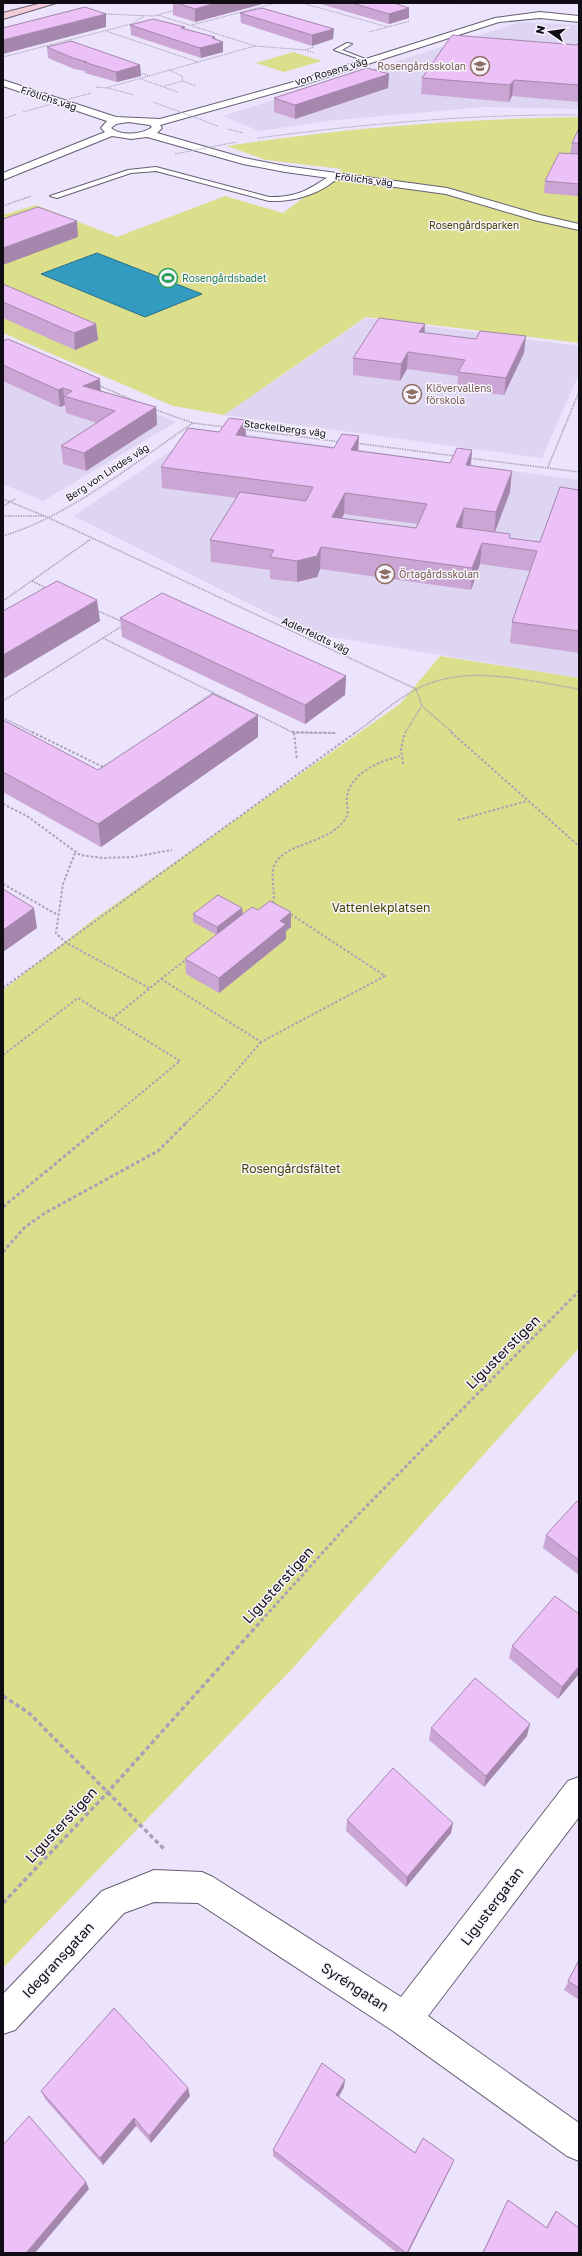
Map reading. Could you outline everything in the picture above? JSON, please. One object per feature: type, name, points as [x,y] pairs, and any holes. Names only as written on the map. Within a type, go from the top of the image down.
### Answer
[{"type":"main road","points":[[3,16],[52,3]]},
{"type":"street","name":"von Rosens väg","points":[[153,122],[210,109],[504,19],[540,15],[579,19]]},
{"type":"street","name":"Frölichs väg","points":[[3,83],[118,121]]},
{"type":"street","points":[[3,177],[112,134],[126,136],[149,134],[157,128],[153,122],[137,119],[118,121],[111,123],[106,128],[112,134]]},
{"type":"street","name":"Frölichs väg","points":[[149,134],[243,161],[447,191],[538,218],[579,227]]},
{"type":"street","name":"Ligustergatan","points":[[405,2020],[579,1792]]},
{"type":"street","name":"Idegransgatan","points":[[3,2018],[113,1902],[154,1886],[202,1888]]},
{"type":"street","name":"Syréngatan","points":[[202,1888],[405,2020],[579,2144]]},
{"type":"lane","points":[[349,44],[337,50],[366,61]]},
{"type":"lane","points":[[54,196],[130,171],[156,169],[269,199],[286,200],[300,198],[337,175]]},
{"type":"path","points":[[191,26],[276,3]]},
{"type":"path","points":[[302,3],[388,27]]},
{"type":"path","points":[[460,6],[468,4]]},
{"type":"path","points":[[102,14],[144,16],[158,15],[179,9]]},
{"type":"path","points":[[249,10],[256,12]]},
{"type":"path","points":[[158,15],[255,46],[305,50],[319,54]]},
{"type":"path","points":[[3,57],[131,24],[144,16]]},
{"type":"path","points":[[366,33],[410,21]]},
{"type":"path","points":[[106,31],[198,62]]},
{"type":"path","points":[[53,44],[61,46]]},
{"type":"path","points":[[3,119],[255,46]]},
{"type":"path","points":[[305,50],[318,46]]},
{"type":"path","points":[[135,71],[150,76]]},
{"type":"path","points":[[163,87],[183,81]]},
{"type":"path","points":[[93,86],[138,97]]},
{"type":"path","points":[[153,102],[243,134]]},
{"type":"path","points":[[256,138],[336,128],[465,117],[579,115]]},
{"type":"path","points":[[175,154],[236,142]]},
{"type":"path","points":[[96,384],[139,403]]},
{"type":"path","points":[[548,468],[579,392]]},
{"type":"path","points":[[146,406],[194,423],[225,427]]},
{"type":"path","name":"Berg von Lindes väg","points":[[3,536],[20,531],[72,505],[194,423]]},
{"type":"path","name":"Stackelbergs väg","points":[[241,429],[343,442]]},
{"type":"path","points":[[351,443],[579,472]]},
{"type":"path","name":"Adlerfeldts väg","points":[[3,499],[47,517],[91,539],[416,689]]},
{"type":"path","points":[[3,506],[15,499]]},
{"type":"path","points":[[3,516],[19,514],[47,517]]},
{"type":"path","points":[[3,601],[91,539]]},
{"type":"path","points":[[32,581],[54,591]]},
{"type":"path","points":[[3,702],[126,624],[90,607]]},
{"type":"path","points":[[103,638],[294,732],[336,733]]},
{"type":"path","points":[[3,988],[416,689],[437,680],[487,675],[579,689]]},
{"type":"path","points":[[416,689],[422,706],[579,846]]},
{"type":"path","points":[[175,719],[214,692]]},
{"type":"path","points":[[403,764],[400,756],[400,745],[410,722],[422,706]]},
{"type":"path","points":[[3,718],[104,768],[111,764]]},
{"type":"path","points":[[294,732],[298,760]]},
{"type":"path","points":[[267,907],[273,903],[276,894],[271,872],[276,861],[295,848],[329,834],[344,821],[349,813],[347,798],[350,788],[370,768],[383,760],[400,756]]},
{"type":"path","points":[[458,820],[528,801]]},
{"type":"path","points":[[3,804],[28,816],[75,853],[80,855],[103,858],[133,857],[172,850]]},
{"type":"path","points":[[75,853],[64,884],[56,933],[65,942],[150,988]]},
{"type":"path","points":[[3,884],[58,915]]},
{"type":"path","points":[[273,903],[280,907]]},
{"type":"path","points":[[3,1252],[24,1228],[45,1213],[158,1151],[218,1092],[261,1042],[385,976],[286,912]]},
{"type":"path","points":[[112,1019],[189,957]]},
{"type":"path","points":[[161,979],[261,1042]]},
{"type":"path","points":[[3,1055],[78,998],[180,1061],[3,1207]]},
{"type":"path","name":"Ligusterstigen","points":[[3,1903],[108,1792],[344,1529],[579,1291]]},
{"type":"path","points":[[3,1696],[29,1713],[202,1888]]},
{"type":"shaded area","name":"Rosengårdsskolan","points":[[521,22],[579,25],[579,109],[484,107],[325,121],[259,131],[223,116]]},
{"type":"shaded area","name":"Klövervallens förskola","points":[[366,318],[579,346],[579,374],[542,458],[224,415]]},
{"type":"shaded area","points":[[3,348],[176,422],[43,501],[3,484]]},
{"type":"shaded area","name":"Örtagårdsskolan","points":[[223,431],[579,480],[579,678],[308,633],[74,516],[194,435]]},
{"type":"green space","points":[[293,52],[322,61],[284,72],[256,63]]},
{"type":"green space","name":"Rosengårdsparken","points":[[579,117],[579,343],[366,317],[224,415],[173,406],[3,333],[3,215],[36,205],[117,237],[225,196],[286,214],[283,213],[342,169],[266,160],[227,146],[359,129],[447,122]]},
{"type":"green space","name":"Rosengårdsfältet","points":[[440,656],[579,678],[579,1348],[292,1669],[3,1968],[3,990],[94,919],[400,704]]},
{"type":"water","points":[[97,253],[202,294],[145,317],[41,274]]},
{"type":"building","points":[[177,3],[216,3],[195,9]]},
{"type":"building","points":[[352,3],[394,3],[409,8],[389,14]]},
{"type":"building","points":[[85,7],[106,14],[3,40],[3,28]]},
{"type":"building","points":[[262,8],[334,29],[312,35],[240,13]]},
{"type":"building","points":[[153,19],[185,27],[181,28],[215,37],[212,38],[223,42],[200,48],[130,25]]},
{"type":"building","points":[[452,35],[577,45],[579,42],[579,85],[514,80],[510,85],[422,78]]},
{"type":"building","points":[[71,41],[140,65],[116,72],[84,62],[87,62],[47,47]]},
{"type":"building","points":[[367,68],[389,74],[295,105],[274,98]]},
{"type":"building","points":[[579,128],[579,143],[572,143]]},
{"type":"building","points":[[559,153],[579,154],[579,184],[545,181]]},
{"type":"building","points":[[38,207],[77,221],[3,248],[3,219]]},
{"type":"building","points":[[3,284],[96,324],[74,333],[3,302]]},
{"type":"building","points":[[379,318],[425,324],[419,332],[476,339],[480,331],[526,336],[506,378],[458,372],[465,360],[408,352],[401,364],[353,358]]},
{"type":"building","points":[[8,339],[100,379],[83,386],[156,407],[84,453],[61,446],[115,411],[64,396],[72,391],[63,388],[58,390],[3,365],[3,341]]},
{"type":"building","points":[[229,418],[245,420],[236,435],[334,448],[342,434],[359,436],[351,450],[450,463],[457,448],[472,450],[466,465],[512,471],[496,512],[464,508],[456,527],[510,534],[509,538],[540,542],[560,487],[579,490],[579,631],[512,622],[537,551],[482,543],[472,568],[321,547],[317,556],[297,561],[270,557],[274,550],[210,540],[240,492],[306,501],[313,487],[161,467],[188,428],[219,432]],"holes":[[[345,493],[427,504],[416,528],[332,517]]]},
{"type":"building","points":[[57,581],[97,600],[3,655],[3,611]]},
{"type":"building","points":[[162,593],[346,676],[305,705],[120,618]]},
{"type":"building","points":[[213,694],[258,715],[98,824],[3,772],[3,720],[98,770]]},
{"type":"building","points":[[3,889],[34,908],[3,930]]},
{"type":"building","points":[[218,895],[242,908],[217,927],[193,914]]},
{"type":"building","points":[[270,901],[291,912],[280,921],[286,924],[219,978],[185,959],[252,907],[258,910]]},
{"type":"building","points":[[577,1501],[579,1502],[579,1560],[546,1535]]},
{"type":"building","points":[[555,1596],[579,1614],[579,1666],[562,1687],[512,1646]]},
{"type":"building","points":[[475,1678],[530,1724],[486,1776],[431,1728]]},
{"type":"building","points":[[393,1768],[453,1823],[407,1877],[347,1820]]},
{"type":"building","points":[[579,1960],[579,1988],[568,1981]]},
{"type":"building","points":[[114,2008],[188,2088],[149,2136],[134,2118],[100,2158],[41,2091]]},
{"type":"building","points":[[322,2063],[345,2080],[336,2095],[415,2153],[423,2138],[454,2160],[407,2253],[273,2150]]},
{"type":"building","points":[[29,2116],[86,2182],[26,2253],[3,2253],[3,2145]]},
{"type":"building","points":[[508,2200],[547,2228],[556,2211],[579,2228],[579,2253],[483,2253]]},
{"type":"place","name":"Rosengårdsskolan","points":[[480,66]]},
{"type":"place","name":"Rosengårdsbadet","points":[[168,278]]},
{"type":"place","name":"Klövervallens förskola","points":[[412,394]]},
{"type":"place","name":"Örtagårdsskolan","points":[[385,574]]},
{"type":"park label","name":"Vattenlekplatsen","points":[[381,908]]}]
